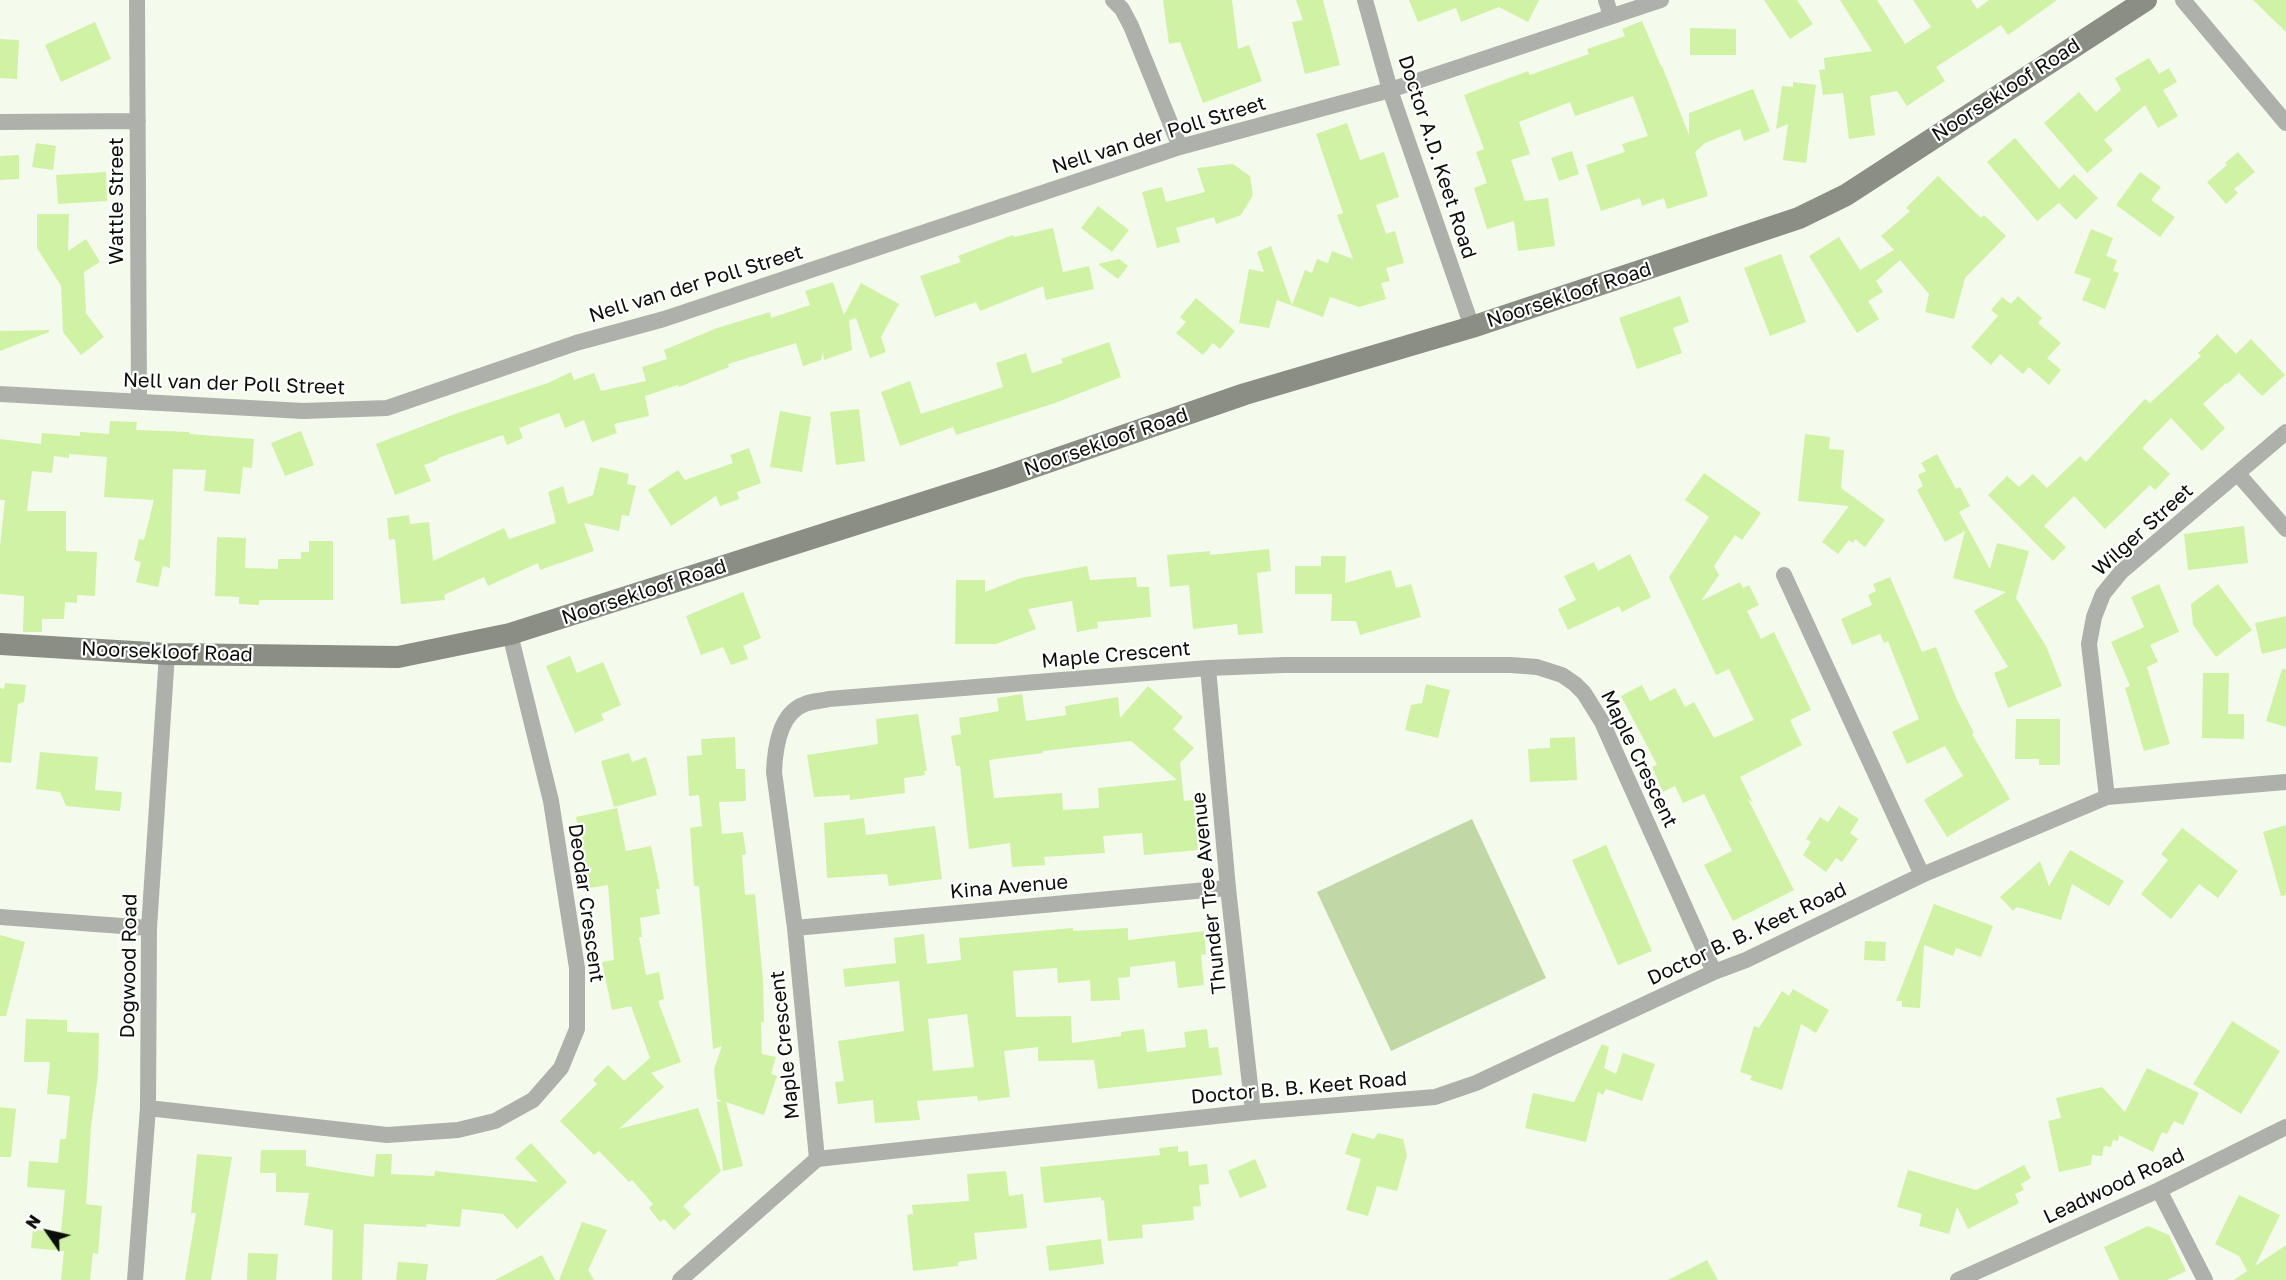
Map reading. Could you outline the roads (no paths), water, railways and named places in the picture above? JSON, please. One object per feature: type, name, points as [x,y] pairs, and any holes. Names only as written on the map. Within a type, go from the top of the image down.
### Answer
[{"type":"street","name":"Wattle Street","points":[[137,0],[139,402]]},
{"type":"street","points":[[1113,0],[1122,9],[1131,26],[1180,147]]},
{"type":"street","name":"Doctor A.D. Keet Road","points":[[1365,0],[1390,90],[1472,327]]},
{"type":"street","name":"Nell van der Poll Street","points":[[0,394],[303,411],[387,408],[576,343],[663,319],[1180,147],[1390,90],[1609,8],[1661,0]]},
{"type":"street","name":"Noorsekloof Road","points":[[0,644],[167,654],[398,657],[510,634],[1001,478],[1245,394],[1472,327],[1800,218],[1846,195],[2146,0]]},
{"type":"street","points":[[2183,0],[2286,123]]},
{"type":"street","points":[[0,122],[138,121]]},
{"type":"street","name":"Wilger Street","points":[[2106,797],[2089,644],[2094,617],[2103,594],[2121,572],[2286,432]]},
{"type":"street","points":[[2238,474],[2286,529]]},
{"type":"street","points":[[1784,575],[1922,875]]},
{"type":"street","name":"Deodar Crescent","points":[[148,1108],[387,1135],[458,1130],[495,1121],[533,1100],[561,1068],[577,1029],[577,968],[551,801],[510,634]]},
{"type":"street","name":"Dogwood Road","points":[[135,1280],[148,1108],[149,928],[167,654]]},
{"type":"street","name":"Maple Crescent","points":[[818,1158],[795,928],[774,772],[775,753],[780,732],[789,715],[803,704],[841,698],[1208,668],[1284,665],[1537,667],[1562,675],[1575,684],[1584,693],[1602,722],[1714,972]]},
{"type":"street","name":"Thunder Tree Avenue","points":[[1208,668],[1228,888],[1253,1112]]},
{"type":"street","name":"Doctor B. B. Keet Road","points":[[818,1158],[1253,1112],[1435,1096],[1476,1083],[1714,972],[1746,960],[1922,875],[2106,797],[2286,782]]},
{"type":"street","name":"Kina Avenue","points":[[795,928],[1228,888]]},
{"type":"street","points":[[0,917],[149,928]]},
{"type":"street","name":"Leadwood Road","points":[[1961,1279],[2159,1190],[2286,1127]]},
{"type":"street","points":[[680,1280],[818,1158]]},
{"type":"street","points":[[2159,1190],[2205,1280]]}]
